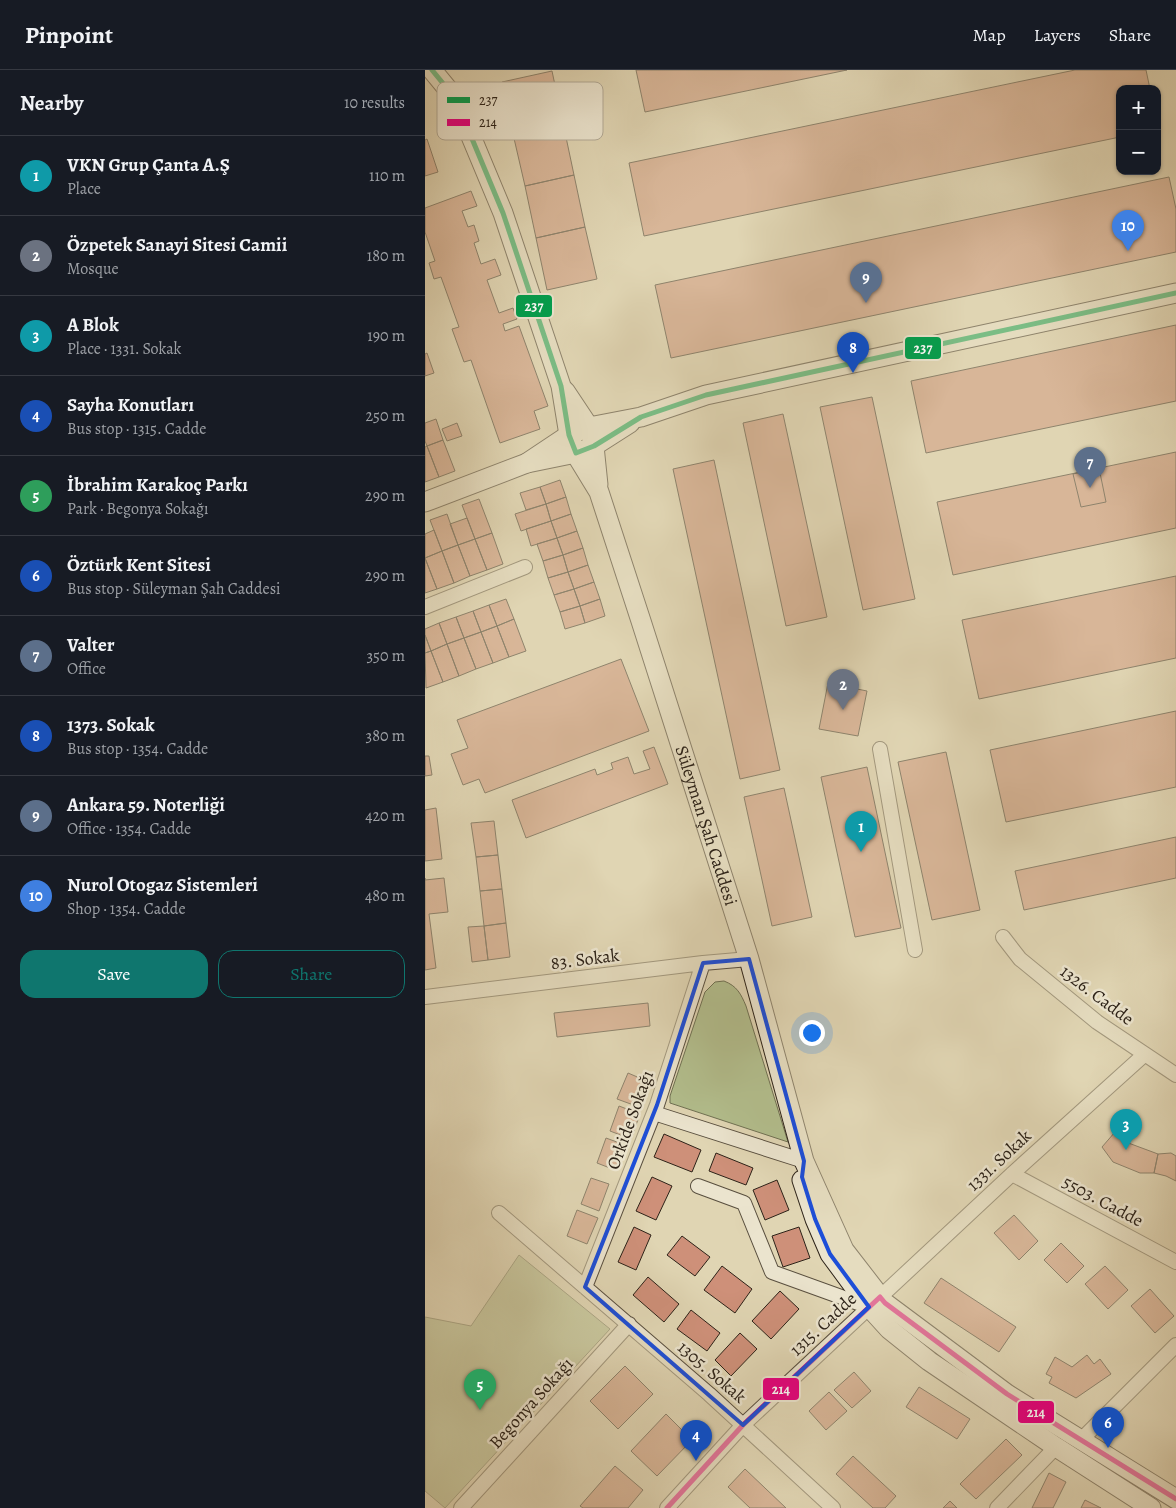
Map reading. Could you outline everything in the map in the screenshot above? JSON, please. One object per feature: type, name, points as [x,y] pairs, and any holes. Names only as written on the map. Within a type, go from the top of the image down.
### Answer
[{"type":"main road","points":[[431,70],[441,82]]},
{"type":"main road","points":[[473,140],[503,213],[561,386],[569,435],[576,453],[599,492]]},
{"type":"main road","points":[[527,463],[569,435],[589,427],[641,417],[706,395],[1176,293]]},
{"type":"main road","points":[[561,386],[589,427],[594,446],[599,492]]},
{"type":"main road","points":[[425,502],[527,463],[576,453],[594,446],[641,417]]},
{"type":"main road","name":"Süleyman Şah Caddesi","points":[[599,492],[749,959],[804,1162],[802,1177],[815,1219],[830,1254],[874,1302],[889,1329],[929,1361],[1056,1447],[1151,1508]]},
{"type":"main road","name":"Süleyman Şah Caddesi","points":[[874,1302],[885,1303],[1007,1394],[1176,1499]]},
{"type":"street","points":[[425,607],[525,567]]},
{"type":"street","points":[[880,749],[915,950]]},
{"type":"street","name":"1326. Cadde","points":[[1003,937],[1020,959],[1097,1022],[1176,1075]]},
{"type":"street","name":"83. Sokak","points":[[425,997],[749,959]]},
{"type":"street","name":"Orkide Sokağı","points":[[585,1287],[653,1113],[703,963]]},
{"type":"street","name":"1331. Sokak","points":[[874,1302],[1011,1174],[1145,1054]]},
{"type":"street","points":[[653,1113],[804,1162]]},
{"type":"street","name":"5503. Cadde","points":[[1011,1174],[1176,1262]]},
{"type":"street","points":[[699,1186],[744,1204],[772,1272],[874,1302]]},
{"type":"street","name":"1305. Sokak","points":[[499,1213],[629,1324],[833,1508]]},
{"type":"street","name":"1315. Cadde","points":[[667,1508],[743,1425],[874,1302]]},
{"type":"street","name":"Begonya Sokağı","points":[[461,1508],[629,1324]]},
{"type":"street","points":[[1081,1440],[1176,1345]]},
{"type":"street","points":[[997,1508],[1056,1447]]},
{"type":"highlighted area","points":[[749,959],[804,1161],[802,1177],[815,1219],[830,1254],[869,1307],[743,1425],[585,1287],[657,1105],[703,963]]},
{"type":"green space","points":[[724,981],[738,991],[746,1006],[788,1142],[670,1103],[670,1096],[705,992],[715,982]]},
{"type":"green space","points":[[519,1255],[610,1329],[445,1508],[425,1491],[425,1317],[471,1326]]},
{"type":"building","points":[[636,70],[847,70],[645,112]]},
{"type":"building","points":[[1075,70],[1146,70],[1149,85],[1116,85],[1116,138],[644,236],[629,163]]},
{"type":"building","points":[[552,71],[554,82],[502,82]]},
{"type":"building","points":[[427,139],[438,172],[425,176],[425,140]]},
{"type":"building","points":[[514,140],[567,140],[574,175],[525,186]]},
{"type":"building","points":[[574,175],[585,227],[536,238],[525,186]]},
{"type":"building","points":[[1169,177],[1176,209],[1176,252],[671,358],[655,285]]},
{"type":"building","points":[[471,191],[477,206],[462,211],[468,227],[474,225],[479,241],[474,243],[481,264],[495,259],[501,275],[487,280],[499,313],[513,308],[517,319],[503,324],[505,331],[519,326],[548,406],[534,411],[540,429],[500,443],[471,360],[464,362],[452,329],[459,327],[441,277],[434,279],[429,263],[435,261],[425,232],[425,208]]},
{"type":"building","points":[[585,227],[597,279],[547,290],[536,238]]},
{"type":"building","points":[[1176,325],[1176,401],[926,453],[911,381]]},
{"type":"building","points":[[427,353],[434,373],[425,376],[425,354]]},
{"type":"building","points":[[872,397],[915,599],[863,610],[820,407]]},
{"type":"building","points":[[783,414],[827,617],[786,626],[743,423]]},
{"type":"building","points":[[436,419],[443,440],[427,446],[425,441],[425,423]]},
{"type":"building","points":[[457,423],[462,436],[447,441],[442,429]]},
{"type":"building","points":[[443,440],[455,471],[439,477],[427,446]]},
{"type":"building","points":[[427,446],[439,477],[425,482],[425,447]]},
{"type":"building","points":[[1176,452],[1176,528],[953,575],[937,502]]},
{"type":"building","points":[[714,460],[780,770],[740,779],[673,469]]},
{"type":"building","points":[[1099,468],[1106,502],[1081,507],[1073,474]]},
{"type":"building","points":[[560,480],[566,497],[546,504],[540,487]]},
{"type":"building","points":[[540,487],[546,504],[526,510],[520,493]]},
{"type":"building","points":[[566,497],[571,514],[551,521],[546,504]]},
{"type":"building","points":[[479,499],[492,533],[475,539],[462,505]]},
{"type":"building","points":[[546,504],[551,521],[521,531],[515,514]]},
{"type":"building","points":[[447,514],[458,545],[442,551],[430,520]]},
{"type":"building","points":[[571,514],[577,531],[557,538],[551,521]]},
{"type":"building","points":[[467,518],[475,539],[458,545],[450,524]]},
{"type":"building","points":[[551,521],[557,538],[531,546],[526,529]]},
{"type":"building","points":[[434,530],[442,551],[425,558],[425,534]]},
{"type":"building","points":[[577,531],[583,548],[563,555],[557,538]]},
{"type":"building","points":[[492,533],[503,564],[487,570],[475,539]]},
{"type":"building","points":[[557,538],[563,555],[543,561],[537,544]]},
{"type":"building","points":[[475,539],[487,570],[470,576],[458,545]]},
{"type":"building","points":[[458,545],[470,576],[454,583],[442,551]]},
{"type":"building","points":[[583,548],[588,565],[568,572],[563,555]]},
{"type":"building","points":[[442,551],[454,583],[437,589],[425,558]]},
{"type":"building","points":[[563,555],[568,572],[548,578],[543,561]]},
{"type":"building","points":[[425,558],[437,589],[425,593]]},
{"type":"building","points":[[588,565],[594,582],[574,589],[568,572]]},
{"type":"building","points":[[568,572],[574,589],[554,595],[548,578]]},
{"type":"building","points":[[1176,576],[1176,658],[979,699],[962,620]]},
{"type":"building","points":[[594,582],[600,599],[580,606],[574,589]]},
{"type":"building","points":[[574,589],[580,606],[560,612],[554,595]]},
{"type":"building","points":[[506,599],[514,619],[497,626],[489,605]]},
{"type":"building","points":[[600,599],[605,616],[585,623],[580,606]]},
{"type":"building","points":[[489,605],[497,626],[481,632],[473,611]]},
{"type":"building","points":[[580,606],[585,623],[565,629],[560,612]]},
{"type":"building","points":[[473,611],[481,632],[464,638],[456,617]]},
{"type":"building","points":[[456,617],[464,638],[447,644],[439,623]]},
{"type":"building","points":[[514,619],[526,651],[509,657],[497,626]]},
{"type":"building","points":[[439,623],[447,644],[431,651],[425,635],[425,629]]},
{"type":"building","points":[[497,626],[509,657],[493,663],[481,632]]},
{"type":"building","points":[[481,632],[493,663],[476,669],[464,638]]},
{"type":"building","points":[[425,635],[431,651],[425,653]]},
{"type":"building","points":[[464,638],[476,669],[459,676],[447,644]]},
{"type":"building","points":[[447,644],[459,676],[443,682],[431,651]]},
{"type":"building","points":[[431,651],[443,682],[426,688],[425,653]]},
{"type":"building","points":[[621,659],[649,731],[485,793],[479,779],[463,785],[451,754],[468,748],[457,720]]},
{"type":"building","points":[[828,683],[867,691],[858,736],[819,729]]},
{"type":"building","points":[[1176,711],[1176,787],[1006,822],[990,750]]},
{"type":"building","points":[[654,747],[668,784],[526,838],[512,800],[595,769],[597,775],[613,769],[611,763],[628,757],[634,774],[650,769],[643,751]]},
{"type":"building","points":[[946,752],[980,910],[932,920],[898,762]]},
{"type":"building","points":[[425,756],[429,756],[432,775],[425,776]]},
{"type":"building","points":[[867,767],[901,928],[855,937],[821,777]]},
{"type":"building","points":[[784,788],[812,917],[772,926],[744,797]]},
{"type":"building","points":[[436,808],[442,859],[425,861],[425,810]]},
{"type":"building","points":[[494,821],[498,855],[476,857],[471,823]]},
{"type":"building","points":[[1176,837],[1176,878],[1024,910],[1015,871]]},
{"type":"building","points":[[498,855],[502,889],[480,891],[476,857]]},
{"type":"building","points":[[444,878],[448,912],[429,914],[436,968],[425,970],[425,880]]},
{"type":"building","points":[[502,889],[506,923],[484,926],[480,891]]},
{"type":"building","points":[[506,923],[510,957],[488,960],[484,926]]},
{"type":"building","points":[[484,926],[488,960],[472,962],[468,927]]},
{"type":"building","points":[[648,1003],[650,1026],[557,1037],[554,1013]]},
{"type":"building","points":[[628,1073],[649,1082],[639,1107],[617,1099]]},
{"type":"building","points":[[619,1106],[640,1114],[631,1139],[610,1131]]},
{"type":"building","points":[[1115,1132],[1123,1141],[1158,1154],[1154,1173],[1140,1173],[1113,1162],[1102,1147]]},
{"type":"building","points":[[664,1134],[701,1150],[692,1172],[654,1157]]},
{"type":"building","points":[[606,1138],[625,1145],[615,1170],[597,1163]]},
{"type":"building","points":[[716,1153],[753,1168],[746,1185],[709,1171]]},
{"type":"building","points":[[1171,1153],[1176,1156],[1176,1181],[1154,1173],[1158,1154]]},
{"type":"building","points":[[652,1177],[672,1186],[656,1220],[636,1211]]},
{"type":"building","points":[[591,1178],[609,1184],[599,1211],[581,1204]]},
{"type":"building","points":[[777,1180],[789,1210],[765,1220],[753,1190]]},
{"type":"building","points":[[577,1210],[598,1218],[587,1244],[567,1236]]},
{"type":"building","points":[[1014,1215],[1038,1241],[1019,1260],[994,1233]]},
{"type":"building","points":[[634,1227],[651,1235],[636,1270],[618,1262]]},
{"type":"building","points":[[799,1227],[810,1258],[783,1267],[772,1236]]},
{"type":"building","points":[[682,1236],[710,1257],[695,1276],[667,1255]]},
{"type":"building","points":[[1061,1243],[1084,1266],[1067,1283],[1044,1260]]},
{"type":"building","points":[[722,1266],[752,1289],[735,1313],[704,1290]]},
{"type":"building","points":[[1105,1266],[1128,1290],[1108,1309],[1085,1284]]},
{"type":"building","points":[[648,1277],[679,1304],[664,1322],[633,1295]]},
{"type":"building","points":[[941,1278],[1016,1327],[999,1352],[924,1303]]},
{"type":"building","points":[[1150,1289],[1174,1316],[1155,1333],[1131,1306]]},
{"type":"building","points":[[780,1291],[799,1309],[771,1339],[752,1321]]},
{"type":"building","points":[[691,1310],[720,1333],[707,1351],[677,1329]]},
{"type":"building","points":[[740,1333],[757,1349],[731,1376],[715,1360]]},
{"type":"building","points":[[1087,1355],[1094,1364],[1100,1359],[1111,1374],[1076,1398],[1049,1383],[1052,1377],[1046,1374],[1055,1357],[1072,1367]]},
{"type":"building","points":[[625,1366],[653,1394],[618,1429],[590,1401]]},
{"type":"building","points":[[854,1372],[871,1391],[852,1408],[834,1390]]},
{"type":"building","points":[[919,1387],[970,1419],[957,1439],[906,1407]]},
{"type":"building","points":[[829,1392],[847,1411],[826,1430],[809,1411]]},
{"type":"building","points":[[666,1414],[692,1440],[657,1476],[631,1451]]},
{"type":"building","points":[[1006,1439],[1022,1455],[976,1499],[960,1484]]},
{"type":"building","points":[[853,1456],[896,1496],[885,1508],[873,1508],[836,1474]]},
{"type":"building","points":[[615,1466],[643,1490],[628,1508],[583,1508],[580,1506]]},
{"type":"building","points":[[745,1469],[786,1508],[750,1508],[728,1487]]},
{"type":"building","points":[[1049,1473],[1066,1482],[1053,1508],[1032,1508]]},
{"type":"building","points":[[1085,1500],[1101,1508],[1081,1508]]},
{"type":"building","points":[[950,1501],[957,1508],[943,1508]]},
{"type":"transit line","name":"237","points":[[432,70],[442,82]]},
{"type":"transit line","name":"237","points":[[473,140],[503,213],[561,386],[569,435],[576,453],[594,446],[641,417],[706,395],[1176,293]]},
{"type":"transit line","name":"214","points":[[667,1508],[743,1425],[880,1297],[885,1303],[1007,1394],[1176,1499]]},
{"type":"place","name":"Nurol Otogaz Sistemleri","points":[[1128,251]]},
{"type":"place","name":"Ankara 59. Noterliği","points":[[866,303]]},
{"type":"place","name":"1373. Sokak","points":[[853,373]]},
{"type":"place","name":"Valter","points":[[1090,488]]},
{"type":"place","name":"Özpetek Sanayi Sitesi Camii","points":[[843,710]]},
{"type":"place","name":"VKN Grup Çanta A.Ş","points":[[861,852]]},
{"type":"place","name":"A Blok","points":[[1126,1150]]},
{"type":"place","name":"İbrahim Karakoç Parkı","points":[[480,1410]]},
{"type":"place","name":"Öztürk Kent Sitesi","points":[[1108,1448]]},
{"type":"place","name":"Sayha Konutları","points":[[696,1461]]}]
